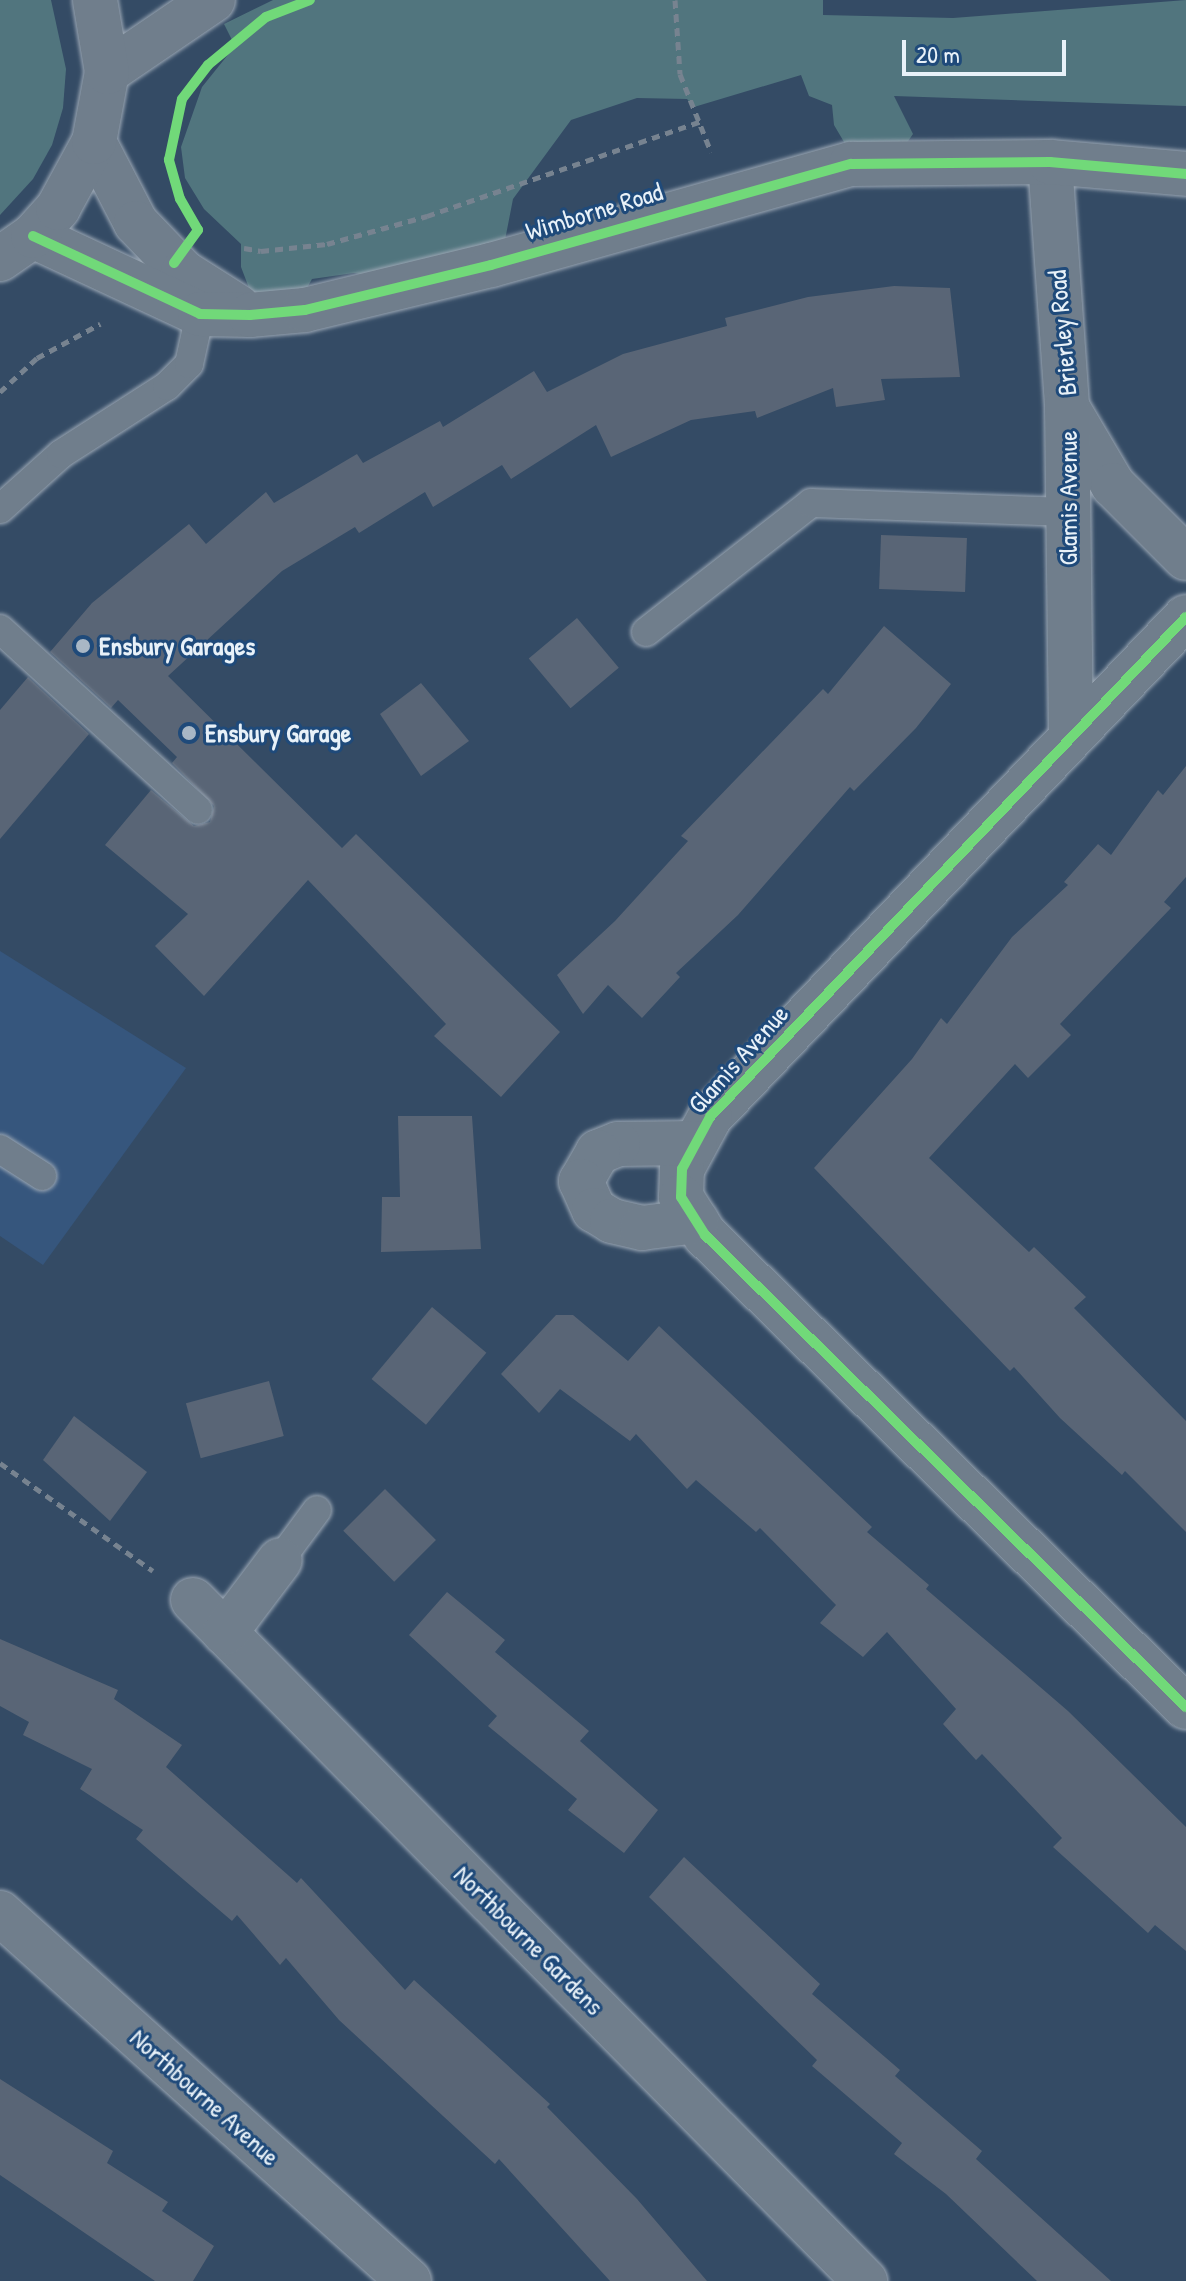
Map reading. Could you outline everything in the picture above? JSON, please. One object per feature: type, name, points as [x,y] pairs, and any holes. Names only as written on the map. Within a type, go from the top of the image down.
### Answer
[{"type":"street","points":[[12,256],[79,176],[94,142],[107,72],[95,0]]},
{"type":"street","points":[[107,72],[213,0]]},
{"type":"street","name":"Wimborne Road","points":[[94,142],[136,223],[173,261],[250,315]]},
{"type":"street","name":"Wimborne Road","points":[[173,261],[200,314],[250,315],[305,310],[491,265],[725,195],[851,164],[1050,162],[1186,174]]},
{"type":"street","name":"Brierley Road","points":[[1050,162],[1067,407],[1113,485],[1186,558]]},
{"type":"street","name":"Wimborne Road","points":[[12,256],[173,261]]},
{"type":"street","name":"Glamis Avenue","points":[[1067,407],[1071,733]]},
{"type":"street","name":"Glamis Avenue","points":[[1186,617],[1071,733],[710,1117],[682,1169],[681,1197],[697,1221],[1186,1707]]},
{"type":"street","points":[[695,1143],[618,1144],[598,1152],[581,1181],[594,1210],[612,1221],[642,1228],[697,1221]]},
{"type":"street","points":[[225,1633],[280,1560]]},
{"type":"street","name":"Northbourne Gardens","points":[[193,1600],[865,2281]]},
{"type":"street","name":"Northbourne Avenue","points":[[0,1913],[409,2281]]},
{"type":"lane","points":[[0,509],[61,454],[167,386],[189,364],[200,314]]},
{"type":"lane","points":[[646,632],[811,503],[1068,512]]},
{"type":"lane","points":[[0,629],[198,810]]},
{"type":"lane","points":[[0,1149],[42,1176]]},
{"type":"lane","points":[[280,1560],[317,1510]]},
{"type":"path","points":[[675,0],[680,74],[702,121],[725,195]]},
{"type":"path","points":[[0,392],[37,358],[134,305],[173,261],[327,244],[427,216],[702,121]]},
{"type":"path","points":[[0,1463],[193,1600]]},
{"type":"shaded area","points":[[0,951],[186,1068],[43,1265],[0,1236]]},
{"type":"green space","points":[[0,0],[51,0],[66,69],[63,108],[52,145],[33,179],[0,215]]},
{"type":"green space","points":[[273,0],[823,0],[823,15],[953,18],[1186,0],[1186,106],[894,96],[913,134],[904,147],[874,153],[844,142],[834,125],[832,105],[809,96],[801,75],[694,107],[687,99],[637,98],[571,120],[513,199],[505,240],[383,278],[354,273],[312,279],[298,304],[259,296],[249,288],[241,267],[241,244],[204,209],[185,178],[181,147],[202,87],[235,46],[224,24]]},
{"type":"building","points":[[894,286],[950,288],[960,377],[881,379],[885,400],[836,407],[833,388],[757,418],[755,411],[691,420],[611,457],[596,425],[511,479],[502,465],[433,507],[425,492],[359,533],[355,527],[282,571],[168,676],[342,848],[356,834],[560,1032],[501,1097],[434,1036],[446,1024],[308,880],[204,996],[155,946],[188,914],[105,845],[151,790],[194,826],[210,822],[214,806],[172,763],[177,757],[118,700],[111,708],[50,652],[92,603],[189,524],[206,544],[266,492],[274,503],[357,454],[363,463],[440,421],[443,427],[534,371],[547,392],[623,354],[727,326],[725,318],[808,297]]},
{"type":"building","points":[[881,535],[967,538],[965,592],[879,589]]},
{"type":"building","points":[[577,618],[619,668],[571,708],[529,658]]},
{"type":"building","points":[[884,626],[951,684],[916,728],[854,791],[850,787],[738,915],[676,973],[680,977],[642,1018],[608,985],[583,1014],[557,975],[615,921],[688,841],[681,836],[823,689],[828,694]]},
{"type":"building","points":[[28,677],[89,734],[0,839],[0,710]]},
{"type":"building","points":[[421,683],[469,741],[421,776],[380,714]]},
{"type":"building","points":[[1186,766],[1186,877],[1164,902],[1171,908],[1060,1024],[1071,1035],[1028,1078],[1015,1064],[929,1158],[1029,1252],[1034,1247],[1086,1297],[1074,1308],[1186,1421],[1186,1532],[1125,1471],[1122,1475],[1060,1418],[1014,1367],[1010,1371],[814,1168],[912,1059],[941,1018],[947,1024],[1012,937],[1068,885],[1064,882],[1098,844],[1111,855],[1158,790],[1163,795]]},
{"type":"building","points":[[398,1116],[472,1116],[481,1249],[381,1252],[382,1197],[400,1197]]},
{"type":"building","points":[[432,1307],[486,1353],[426,1425],[372,1379]]},
{"type":"building","points":[[556,1315],[573,1315],[628,1361],[659,1326],[872,1527],[867,1532],[929,1585],[926,1589],[1068,1711],[1186,1827],[1186,1951],[1155,1925],[1148,1933],[1053,1847],[1062,1838],[982,1754],[976,1760],[943,1724],[956,1709],[887,1632],[863,1657],[820,1623],[836,1605],[760,1528],[756,1532],[696,1480],[687,1489],[636,1434],[630,1441],[560,1389],[539,1413],[501,1374]]},
{"type":"building","points":[[269,1381],[284,1436],[201,1458],[186,1403]]},
{"type":"building","points":[[74,1416],[147,1472],[110,1521],[43,1460]]},
{"type":"building","points":[[385,1489],[436,1540],[394,1582],[343,1531]]},
{"type":"building","points":[[447,1592],[505,1640],[495,1652],[589,1731],[580,1741],[658,1810],[624,1853],[568,1810],[577,1799],[488,1726],[497,1716],[409,1635]]},
{"type":"building","points":[[0,1639],[118,1690],[114,1699],[182,1745],[166,1767],[297,1883],[301,1878],[405,1990],[414,1980],[550,2104],[547,2107],[637,2199],[707,2281],[610,2281],[499,2159],[495,2164],[339,2020],[286,1958],[280,1965],[237,1915],[232,1921],[136,1839],[143,1830],[80,1789],[92,1769],[23,1735],[29,1722],[0,1706]]},
{"type":"building","points":[[684,1857],[820,1984],[812,1994],[900,2070],[895,2076],[982,2151],[976,2159],[1111,2281],[1037,2281],[946,2194],[894,2154],[902,2143],[812,2066],[817,2060],[649,1897]]},
{"type":"building","points":[[0,2079],[113,2151],[107,2163],[168,2202],[162,2211],[214,2246],[193,2281],[155,2281],[0,2175]]},
{"type":"cycle path","points":[[174,263],[198,230],[180,199],[169,160],[182,99],[208,65],[266,17],[310,0]]},
{"type":"cycle path","points":[[33,236],[200,314],[250,315],[305,310],[491,265],[851,164],[1050,162],[1186,174]]},
{"type":"cycle path","points":[[1186,617],[710,1117],[682,1169],[681,1197],[705,1235],[1186,1707]]},
{"type":"place","name":"Ensbury Garages","points":[[83,646]]},
{"type":"place","name":"Ensbury Garage","points":[[189,733]]}]
